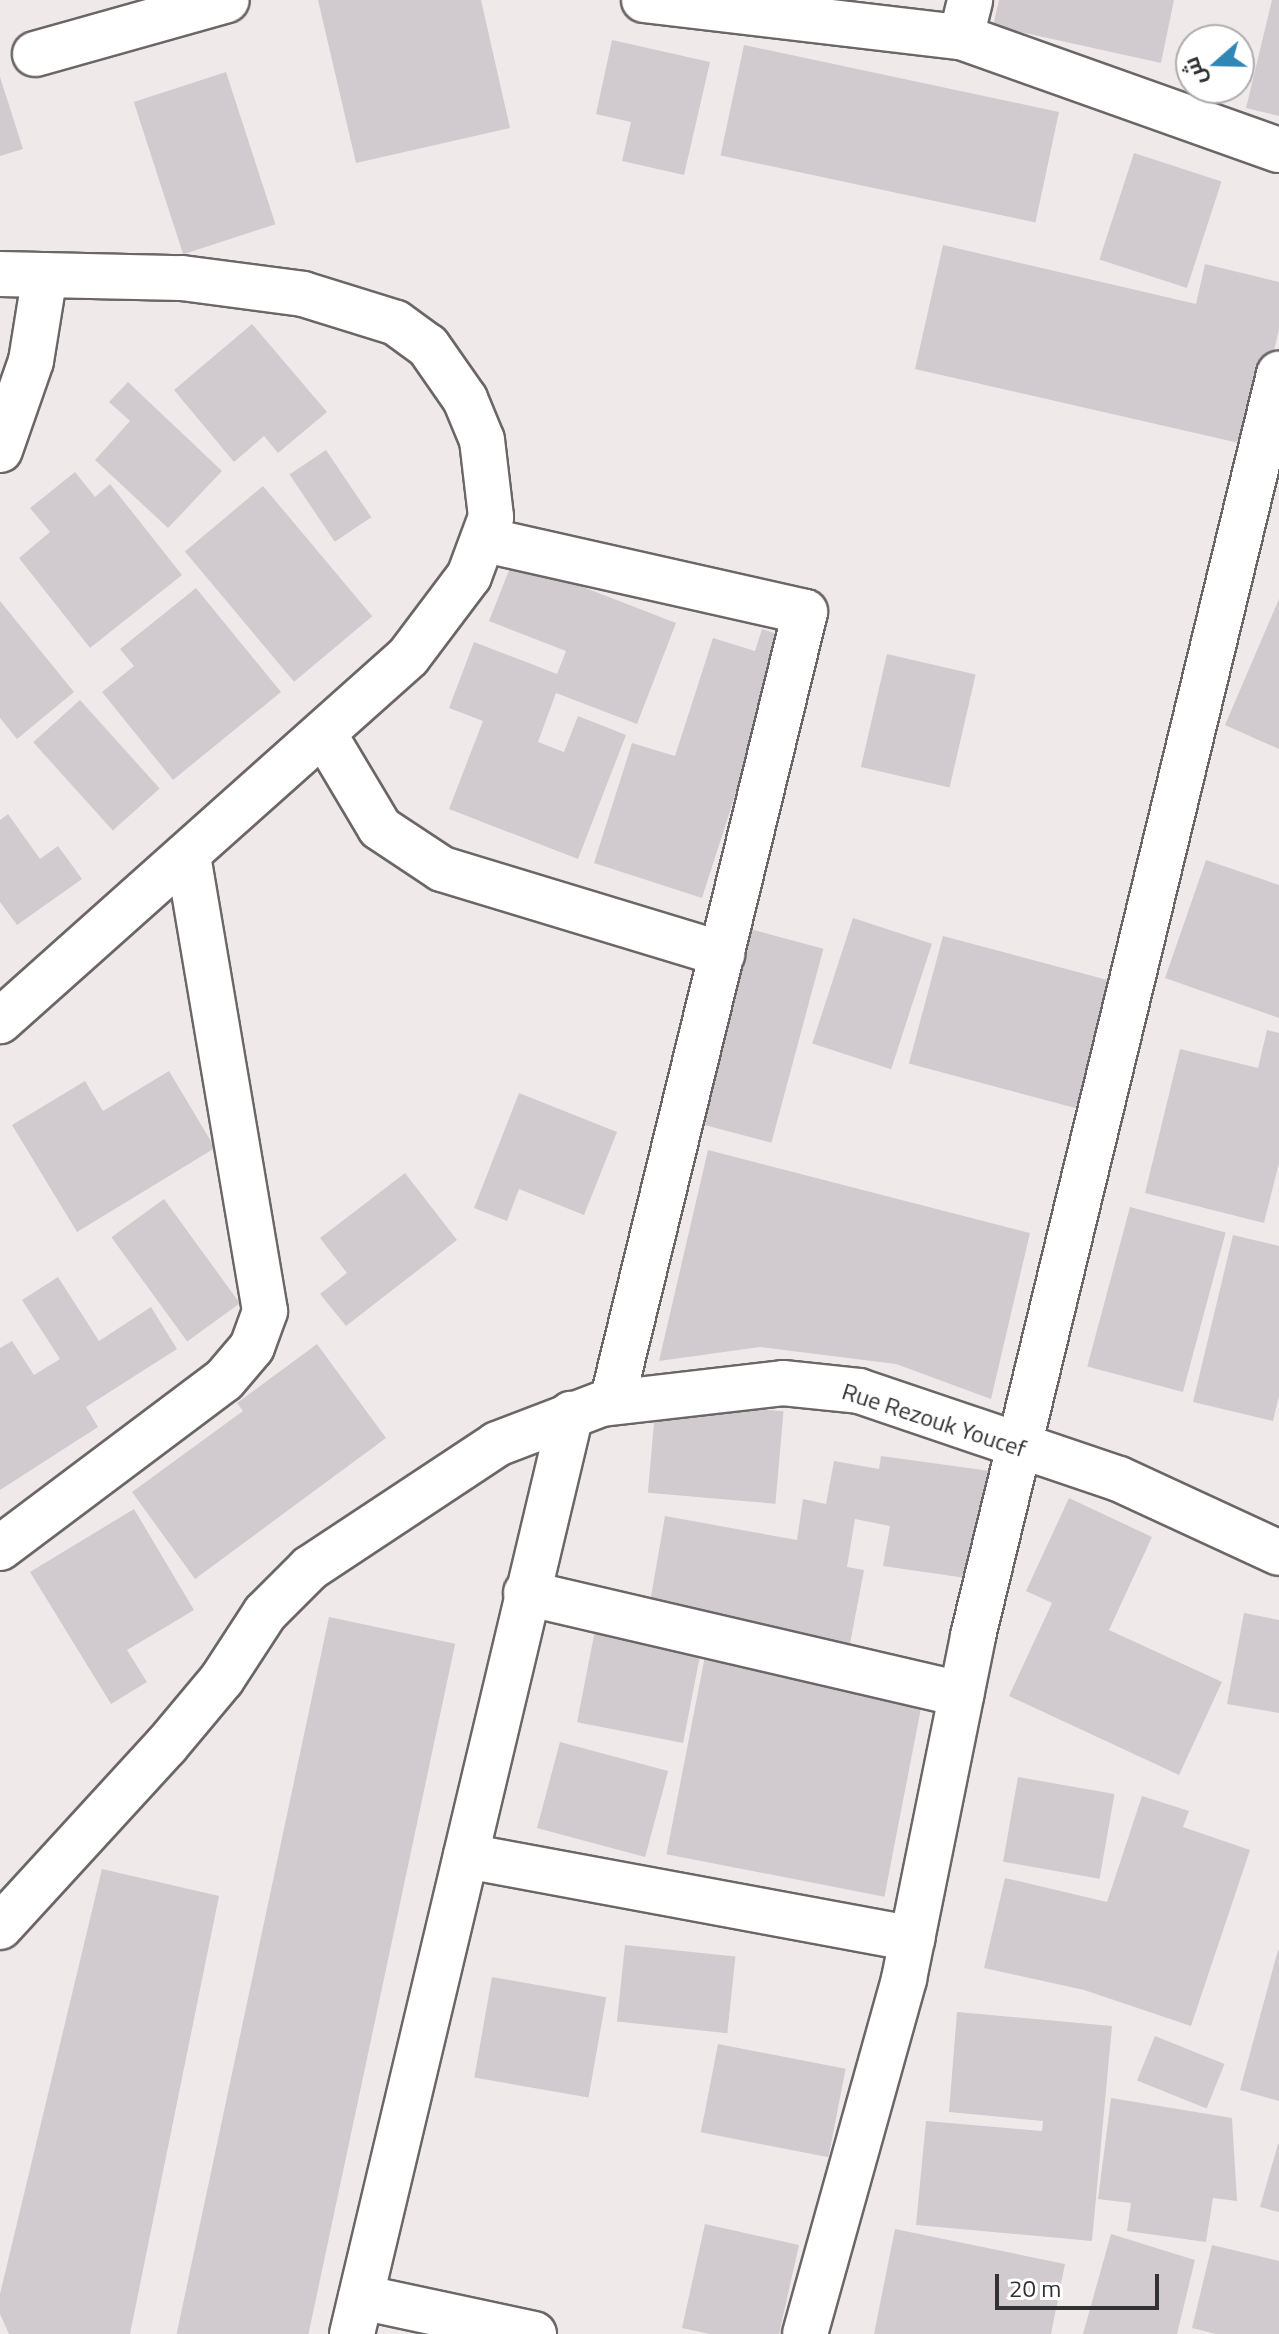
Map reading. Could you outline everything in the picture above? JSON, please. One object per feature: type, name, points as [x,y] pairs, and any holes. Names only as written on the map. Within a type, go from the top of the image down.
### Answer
[{"type":"street","points":[[35,54],[227,0]]},
{"type":"street","points":[[644,0],[966,18],[1279,150]]},
{"type":"street","points":[[0,274],[182,278],[303,294],[396,323],[428,346],[465,399],[490,479],[486,540],[469,576],[408,657],[188,858],[0,1021]]},
{"type":"street","points":[[0,450],[31,361],[45,275]]},
{"type":"street","points":[[805,2334],[912,1939],[961,1694],[1019,1445],[1279,374]]},
{"type":"street","points":[[486,540],[805,612],[612,1402]]},
{"type":"street","points":[[324,734],[380,828],[442,869],[722,954]]},
{"type":"street","points":[[0,1548],[224,1380],[252,1347],[265,1311],[188,858]]},
{"type":"street","name":"Rue Rezouk Youcef","points":[[0,1927],[166,1746],[222,1679],[265,1613],[310,1568],[483,1452],[571,1414],[612,1402],[783,1383],[859,1391],[1119,1479],[1279,1553]]},
{"type":"street","points":[[534,2334],[357,2316],[526,1593],[571,1414]]},
{"type":"street","points":[[526,1593],[961,1694]]},
{"type":"street","points":[[466,1856],[912,1939]]},
{"type":"building","points":[[318,0],[481,0],[510,128],[356,163]]},
{"type":"building","points":[[999,0],[1174,0],[1161,63],[993,26]]},
{"type":"building","points":[[1272,0],[1279,0],[1279,116],[1246,108],[1247,104],[1255,104],[1255,71]]},
{"type":"building","points":[[612,40],[710,62],[684,175],[622,161],[631,122],[596,114]]},
{"type":"building","points":[[744,45],[1059,112],[1035,222],[721,156]]},
{"type":"building","points":[[226,72],[275,224],[183,254],[134,102]]},
{"type":"building","points":[[0,77],[23,149],[0,156]]},
{"type":"building","points":[[1134,153],[1221,181],[1187,288],[1099,260]]},
{"type":"building","points":[[943,245],[1196,304],[1205,264],[1279,282],[1279,329],[1252,446],[915,369]]},
{"type":"building","points":[[252,324],[327,412],[278,453],[264,436],[234,462],[174,390]]},
{"type":"building","points":[[128,382],[222,471],[168,528],[95,460],[130,421],[109,402]]},
{"type":"building","points":[[326,450],[371,517],[335,542],[290,475]]},
{"type":"building","points":[[75,472],[95,497],[110,484],[182,575],[90,648],[19,558],[50,532],[30,508]]},
{"type":"building","points":[[263,486],[372,616],[294,682],[185,552]]},
{"type":"building","points":[[513,560],[676,623],[637,724],[556,693],[538,742],[564,752],[578,716],[626,735],[578,859],[449,809],[483,721],[449,708],[474,642],[557,674],[566,651],[489,621]]},
{"type":"building","points":[[196,588],[281,692],[173,780],[102,692],[134,666],[120,649]]},
{"type":"building","points":[[1279,599],[1279,749],[1225,725]]},
{"type":"building","points":[[0,601],[74,692],[17,739],[0,718]]},
{"type":"building","points":[[762,629],[786,637],[702,898],[594,863],[632,743],[675,756],[713,638],[755,651]]},
{"type":"building","points":[[887,654],[976,674],[950,787],[861,767]]},
{"type":"building","points":[[80,700],[160,788],[113,831],[33,742]]},
{"type":"building","points":[[8,814],[40,859],[58,846],[82,879],[17,925],[0,902],[0,820]]},
{"type":"building","points":[[1206,860],[1279,885],[1279,1018],[1165,978]]},
{"type":"building","points":[[853,918],[932,944],[891,1069],[812,1044]]},
{"type":"building","points":[[750,929],[823,949],[771,1143],[698,1123]]},
{"type":"building","points":[[943,936],[1116,982],[1082,1110],[909,1064]]},
{"type":"building","points":[[1267,1030],[1279,1033],[1279,1163],[1264,1223],[1145,1193],[1180,1049],[1258,1068]]},
{"type":"building","points":[[169,1071],[215,1148],[77,1232],[12,1125],[85,1081],[103,1111]]},
{"type":"building","points":[[519,1093],[617,1132],[584,1215],[519,1189],[507,1221],[474,1208]]},
{"type":"building","points":[[708,1150],[1030,1233],[991,1399],[896,1364],[760,1347],[659,1361]]},
{"type":"building","points":[[405,1173],[457,1240],[346,1326],[320,1294],[347,1273],[320,1238]]},
{"type":"building","points":[[164,1199],[240,1303],[187,1342],[111,1237]]},
{"type":"building","points":[[1130,1207],[1226,1233],[1183,1392],[1087,1366]]},
{"type":"building","points":[[1233,1235],[1279,1246],[1279,1396],[1273,1421],[1193,1402]]},
{"type":"building","points":[[58,1277],[99,1341],[151,1307],[177,1349],[86,1407],[98,1427],[0,1490],[0,1348],[12,1341],[34,1375],[60,1359],[22,1300]]},
{"type":"building","points":[[317,1344],[386,1438],[195,1579],[132,1492],[243,1411],[237,1403]]},
{"type":"building","points":[[656,1400],[784,1411],[775,1504],[648,1493]]},
{"type":"building","points":[[881,1456],[990,1471],[966,1578],[883,1566],[890,1526],[855,1519],[847,1567],[864,1570],[850,1644],[649,1608],[665,1516],[797,1540],[803,1499],[826,1504],[834,1461],[879,1469]]},
{"type":"building","points":[[1069,1498],[1152,1537],[1109,1630],[1222,1682],[1179,1775],[1009,1696],[1052,1603],[1026,1591]]},
{"type":"building","points":[[134,1509],[194,1610],[127,1650],[147,1682],[111,1704],[30,1572]]},
{"type":"building","points":[[1244,1613],[1279,1620],[1279,1713],[1227,1704]]},
{"type":"building","points":[[329,1617],[455,1644],[308,2334],[177,2334]]},
{"type":"building","points":[[595,1630],[701,1651],[683,1743],[577,1722]]},
{"type":"building","points":[[705,1656],[923,1698],[884,1897],[666,1854]]},
{"type":"building","points":[[560,1742],[668,1771],[645,1857],[537,1828]]},
{"type":"building","points":[[1018,1777],[1115,1794],[1100,1879],[1003,1862]]},
{"type":"building","points":[[1142,1796],[1189,1811],[1183,1827],[1250,1850],[1191,2026],[1084,1990],[984,1968],[1005,1878],[1107,1902]]},
{"type":"building","points":[[102,1869],[219,1896],[130,2334],[9,2334],[0,2314],[0,2294]]},
{"type":"building","points":[[625,1945],[735,1957],[727,2033],[617,2022]]},
{"type":"building","points":[[1279,1950],[1279,2101],[1240,2090]]},
{"type":"building","points":[[492,1977],[606,1997],[589,2098],[474,2077]]},
{"type":"building","points":[[957,2012],[1112,2026],[1092,2241],[916,2225],[926,2121],[1042,2131],[1043,2121],[949,2112]]},
{"type":"building","points":[[1155,2036],[1225,2064],[1207,2109],[1137,2081]]},
{"type":"building","points":[[718,2044],[846,2069],[828,2157],[701,2132]]},
{"type":"building","points":[[1111,2098],[1232,2118],[1237,2201],[1213,2198],[1206,2242],[1127,2231],[1131,2203],[1098,2199]]},
{"type":"building","points":[[1279,2144],[1279,2212],[1260,2207]]},
{"type":"building","points":[[705,2224],[799,2245],[779,2334],[710,2334],[682,2328]]},
{"type":"building","points":[[895,2229],[1065,2264],[1051,2334],[874,2334]]},
{"type":"building","points":[[1111,2234],[1195,2260],[1177,2334],[1083,2334]]},
{"type":"building","points":[[1212,2245],[1279,2261],[1279,2334],[1216,2334],[1192,2328]]}]
